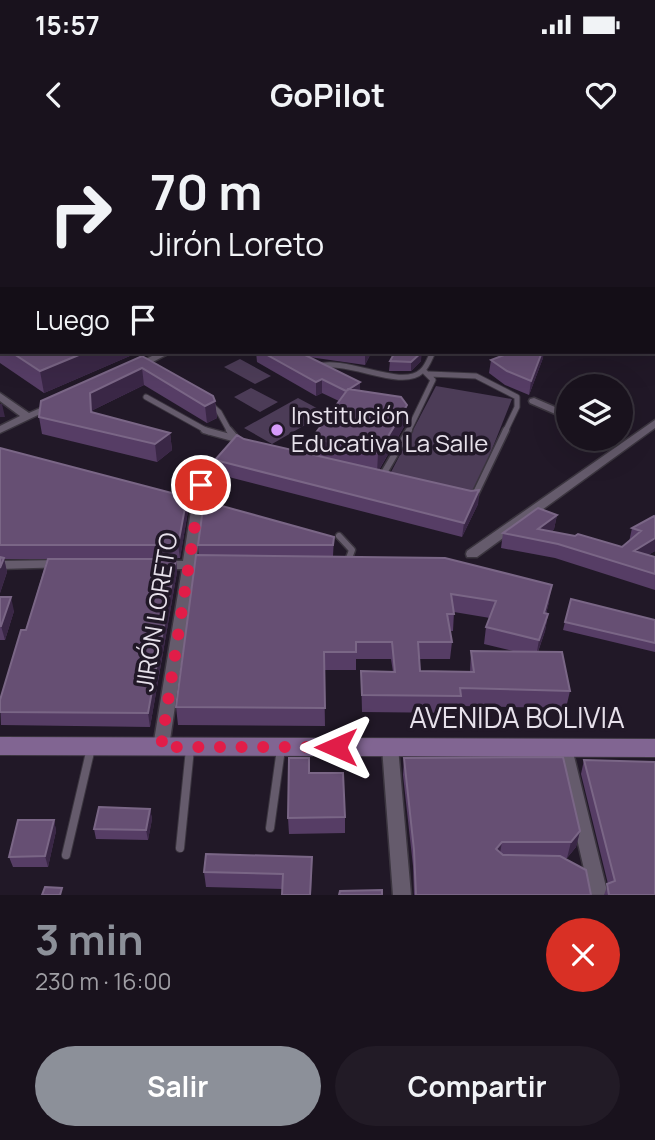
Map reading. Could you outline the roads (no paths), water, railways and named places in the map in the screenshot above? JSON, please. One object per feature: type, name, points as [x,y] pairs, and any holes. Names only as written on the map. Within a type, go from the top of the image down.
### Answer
[{"type":"main road","name":"AVENIDA BOLIVIA","points":[[0,746],[655,748]]},
{"type":"street","points":[[128,370],[145,366],[164,354]]},
{"type":"street","points":[[0,396],[28,417]]},
{"type":"street","points":[[0,430],[65,399]]},
{"type":"street","points":[[534,401],[556,411]]},
{"type":"street","points":[[633,436],[655,423]]},
{"type":"street","points":[[472,554],[610,451]]},
{"type":"street","name":"JIRÓN LORETO","points":[[161,747],[201,485]]},
{"type":"street","points":[[0,565],[72,565]]},
{"type":"street","points":[[149,565],[227,565]]},
{"type":"street","points":[[390,747],[401,895]]},
{"type":"street","points":[[564,747],[586,865],[600,895]]},
{"type":"lane","points":[[426,372],[432,354]]},
{"type":"lane","points":[[323,373],[314,368],[330,362],[408,378],[426,372],[468,373],[491,380],[517,397],[517,407],[479,491],[471,500]]},
{"type":"lane","points":[[380,479],[406,437],[433,380],[426,372]]},
{"type":"lane","points":[[146,397],[192,427],[233,438],[246,448]]},
{"type":"lane","points":[[205,400],[220,411],[233,438]]},
{"type":"lane","points":[[368,477],[393,482]]},
{"type":"lane","points":[[339,537],[352,550],[351,558],[344,565]]},
{"type":"lane","points":[[66,855],[92,747]]},
{"type":"lane","points":[[180,848],[190,747]]},
{"type":"lane","points":[[270,828],[282,747]]},
{"type":"place","name":"Institución Educativa La Salle","points":[[277,430]]}]
